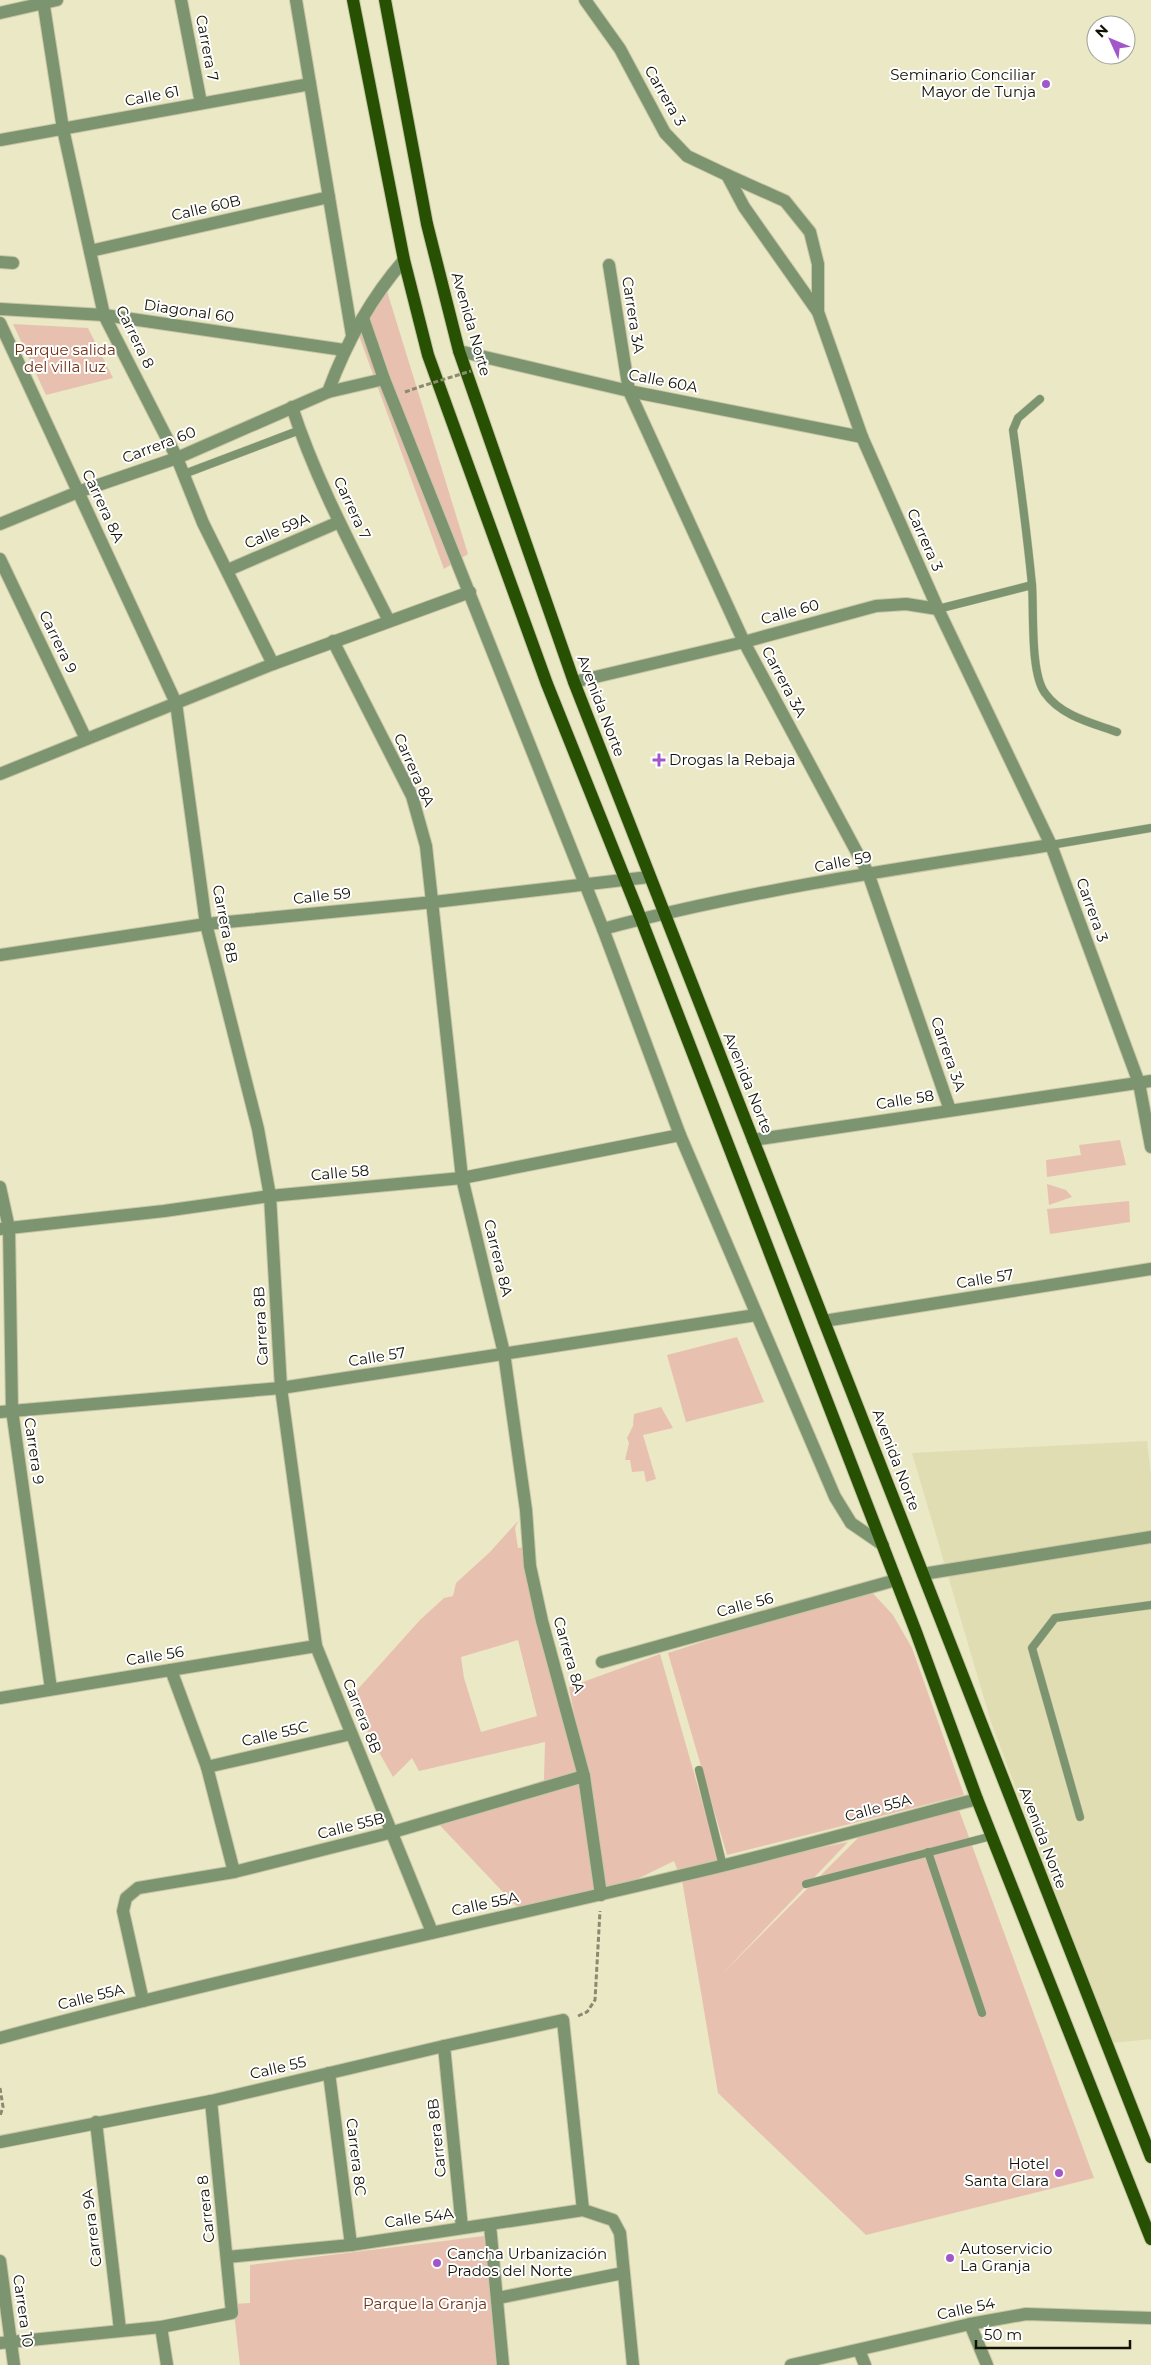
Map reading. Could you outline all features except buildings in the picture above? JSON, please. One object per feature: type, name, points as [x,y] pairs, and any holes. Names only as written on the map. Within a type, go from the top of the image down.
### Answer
[{"type":"main road","points":[[353,0],[404,260],[435,374],[547,684],[626,880],[883,1545],[977,1799],[1151,2239]]},
{"type":"main road","name":"Avenida Norte","points":[[385,0],[426,224],[459,351],[574,682],[1151,2157]]},
{"type":"street","points":[[0,12],[44,1],[57,0]]},
{"type":"street","name":"Carrera 7","points":[[181,0],[201,103]]},
{"type":"street","points":[[296,0],[352,335]]},
{"type":"street","name":"Carrera 3","points":[[585,0],[620,50],[665,133],[687,156],[727,175],[744,207],[818,312],[862,437],[938,609],[1051,845],[1145,1082],[1151,1147]]},
{"type":"street","name":"Carrera 8","points":[[44,1],[63,129],[104,315],[177,458],[202,523],[228,570],[273,664]]},
{"type":"street","name":"Calle 61","points":[[0,140],[310,84]]},
{"type":"street","points":[[727,175],[784,201],[810,232],[818,264],[818,312]]},
{"type":"street","name":"Calle 60B","points":[[90,251],[329,197]]},
{"type":"street","points":[[328,392],[344,350],[352,335],[382,285],[404,260]]},
{"type":"street","name":"Carrera 3A","points":[[609,265],[629,391],[744,642],[868,873],[950,1110]]},
{"type":"street","name":"Diagonal 60","points":[[0,309],[104,315],[344,350]]},
{"type":"street","points":[[363,318],[384,379],[586,885],[680,1135],[756,1315],[835,1497],[851,1523],[883,1545]]},
{"type":"street","name":"Carrera 8A","points":[[0,323],[171,688],[176,703]]},
{"type":"street","name":"Calle 60A","points":[[459,351],[629,391],[862,437]]},
{"type":"street","name":"Carrera 60","points":[[0,524],[78,492],[177,458],[328,392],[384,379]]},
{"type":"street","name":"Carrera 7","points":[[292,407],[339,522],[389,620]]},
{"type":"street","name":"Calle 59A","points":[[228,570],[339,522]]},
{"type":"street","name":"Carrera 9","points":[[0,559],[86,739]]},
{"type":"street","points":[[0,774],[273,664],[389,620],[470,592]]},
{"type":"street","name":"Calle 60","points":[[574,682],[744,642],[876,606],[906,604],[938,609]]},
{"type":"street","name":"Carrera 8A","points":[[334,641],[412,796],[426,846],[434,902],[462,1178],[504,1353],[526,1510],[530,1566],[542,1621],[584,1776],[601,1895]]},
{"type":"street","name":"Carrera 8B","points":[[176,703],[206,924],[258,1129],[270,1196],[281,1388],[316,1646],[432,1932]]},
{"type":"street","name":"Calle 59","points":[[603,929],[663,913],[868,873],[1051,845]]},
{"type":"street","name":"Calle 59","points":[[0,955],[206,924],[434,902],[649,877]]},
{"type":"street","name":"Calle 58","points":[[753,1140],[1145,1082]]},
{"type":"street","name":"Calle 58","points":[[4,1228],[164,1211],[270,1196],[462,1178],[680,1135]]},
{"type":"street","name":"Carrera 9","points":[[0,1187],[4,1228],[6,1411],[51,1689]]},
{"type":"street","name":"Calle 57","points":[[824,1321],[1151,1269]]},
{"type":"street","name":"Calle 57","points":[[6,1411],[281,1388],[756,1315]]},
{"type":"street","points":[[923,1574],[1151,1537]]},
{"type":"street","name":"Calle 56","points":[[602,1662],[896,1580]]},
{"type":"street","name":"Calle 56","points":[[0,1698],[316,1646]]},
{"type":"street","points":[[171,1670],[207,1767],[234,1872]]},
{"type":"street","name":"Calle 55C","points":[[207,1767],[351,1734]]},
{"type":"street","name":"Calle 55B","points":[[143,2001],[123,1911],[126,1898],[138,1888],[234,1872],[393,1832],[584,1776]]},
{"type":"street","name":"Calle 55A","points":[[0,2038],[143,2001],[432,1932],[723,1866],[977,1799]]},
{"type":"street","points":[[563,2020],[583,2210]]},
{"type":"street","name":"Calle 55","points":[[0,2142],[211,2101],[563,2020]]},
{"type":"street","name":"Carrera 8B","points":[[444,2046],[462,2228]]},
{"type":"street","name":"Carrera 8C","points":[[329,2073],[351,2245]]},
{"type":"street","name":"Carrera 8","points":[[161,2328],[232,2313],[211,2101]]},
{"type":"street","name":"Carrera 9A","points":[[96,2122],[120,2330]]},
{"type":"street","name":"Calle 54A","points":[[227,2257],[351,2245],[583,2210],[613,2220],[620,2233],[623,2273]]},
{"type":"street","points":[[490,2225],[503,2365]]},
{"type":"street","name":"Carrera 10","points":[[0,2261],[5,2343],[14,2365]]},
{"type":"street","points":[[498,2298],[623,2273],[633,2365]]},
{"type":"street","name":"Calle 54","points":[[791,2365],[970,2324],[1026,2314],[1151,2318]]},
{"type":"street","points":[[970,2324],[986,2365]]},
{"type":"street","points":[[5,2343],[120,2330],[161,2328],[167,2365]]},
{"type":"street","points":[[859,2350],[865,2365]]},
{"type":"lane","points":[[1040,399],[1018,418],[1013,430],[1032,585],[1038,677],[1044,692],[1057,706],[1078,718],[1117,732]]},
{"type":"lane","points":[[184,474],[300,430]]},
{"type":"lane","name":"Calle 60","points":[[938,609],[1032,585]]},
{"type":"lane","points":[[1051,845],[1151,828]]},
{"type":"lane","points":[[1080,1817],[1032,1648],[1055,1618],[1151,1605]]},
{"type":"lane","points":[[699,1770],[723,1866]]},
{"type":"lane","points":[[806,1884],[992,1836]]},
{"type":"lane","points":[[928,1852],[982,2013]]},
{"type":"path","points":[[403,392],[471,371]]},
{"type":"path","points":[[563,2020],[587,2012],[595,2000],[601,1895]]},
{"type":"path","points":[[0,2088],[3,2107],[0,2116]]},
{"type":"shaded area","points":[[1147,1441],[1151,1475],[1151,2039],[1112,2043],[991,1722],[912,1453]]},
{"type":"green space","points":[[386,288],[468,554],[444,569],[358,333]]},
{"type":"green space","name":"Parque salida del villa luz","points":[[13,324],[88,328],[113,378],[46,395]]},
{"type":"green space","points":[[1120,1140],[1126,1165],[1047,1177],[1046,1160],[1081,1155],[1079,1145]]},
{"type":"green space","points":[[1047,1184],[1066,1190],[1072,1197],[1049,1205]]},
{"type":"green space","points":[[1129,1201],[1130,1222],[1050,1234],[1047,1209]]},
{"type":"green space","points":[[737,1337],[764,1402],[686,1422],[667,1355]]},
{"type":"green space","points":[[661,1407],[673,1428],[643,1435],[656,1479],[646,1482],[644,1471],[632,1472],[630,1460],[625,1460],[629,1443],[627,1438],[633,1426],[634,1414]]},
{"type":"green space","points":[[518,1521],[515,1528],[518,1548],[525,1547],[547,1665],[553,1666],[584,1766],[569,1687],[660,1654],[720,1864],[679,1874],[674,1861],[617,1889],[521,1911],[433,1818],[544,1780],[545,1742],[419,1771],[412,1758],[393,1777],[349,1699],[420,1620],[444,1598],[453,1596],[456,1583],[490,1552]],"holes":[[[518,1640],[537,1716],[481,1732],[464,1678],[461,1657]]]},
{"type":"green space","points":[[868,1588],[893,1615],[912,1648],[964,1795],[727,1855],[668,1653]]},
{"type":"green space","points":[[959,1810],[1094,2178],[866,2235],[718,2093],[682,1880],[723,1868],[848,1842],[722,1974],[861,1835]]},
{"type":"green space","name":"Parque la Granja","points":[[484,2236],[499,2365],[240,2365],[233,2304],[250,2303],[250,2265]]},
{"type":"place","name":"Seminario Conciliar Mayor de Tunja","points":[[1046,84]]},
{"type":"place","name":"Drogas la Rebaja","points":[[659,760]]},
{"type":"place","name":"Hotel Santa Clara","points":[[1059,2173]]},
{"type":"place","name":"Autoservicio La Granja","points":[[950,2258]]},
{"type":"place","name":"Cancha Urbanización Prados del Norte","points":[[437,2263]]}]
